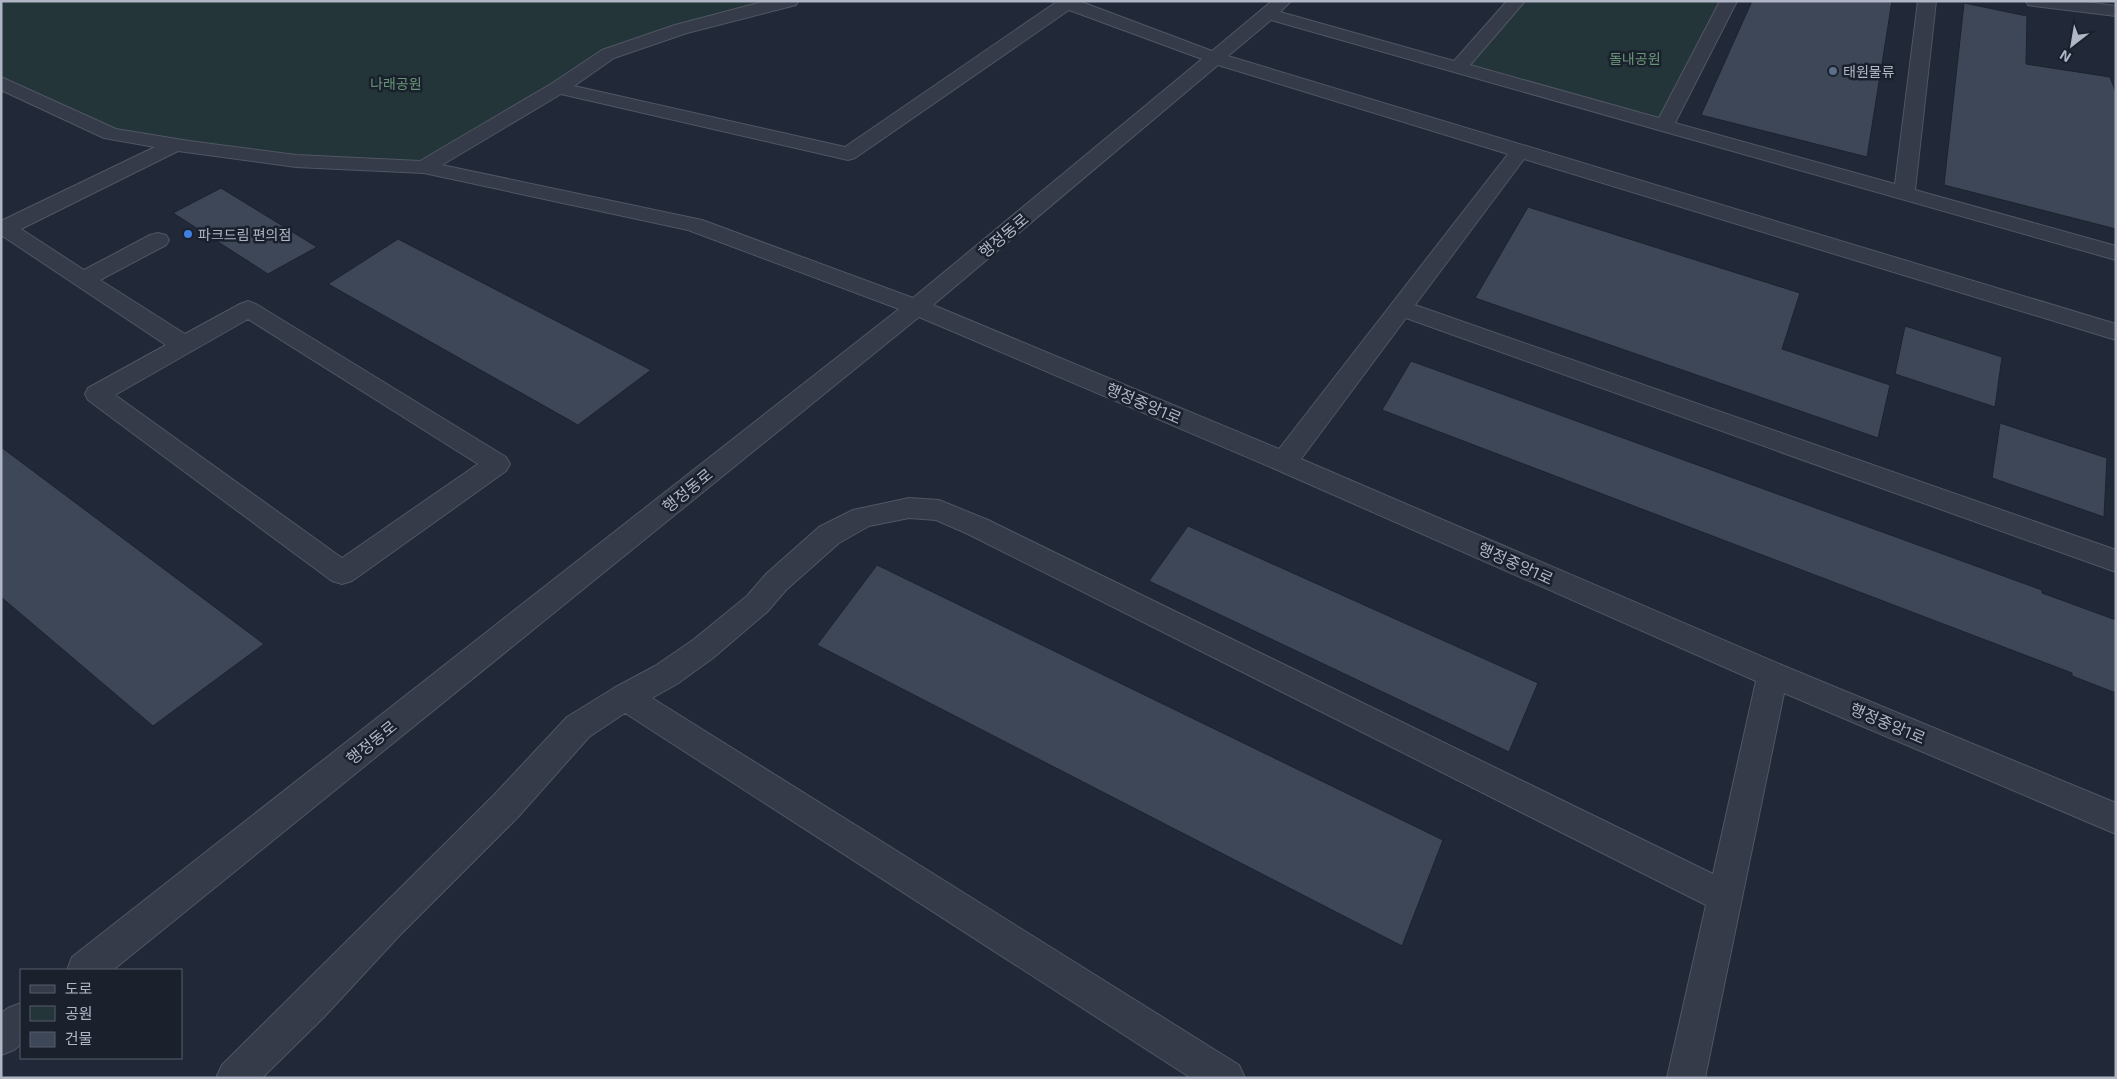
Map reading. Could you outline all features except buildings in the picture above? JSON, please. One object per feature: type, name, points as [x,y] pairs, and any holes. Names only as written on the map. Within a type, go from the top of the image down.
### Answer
[{"type":"street","points":[[424,167],[558,88],[608,54],[681,29],[790,1]]},
{"type":"street","points":[[1457,68],[1518,1]]},
{"type":"street","points":[[1664,126],[1729,1]]},
{"type":"street","points":[[1904,193],[1926,1]]},
{"type":"street","points":[[2034,1],[2112,10]]},
{"type":"street","points":[[558,88],[848,154],[1065,2],[1215,58],[2116,332]]},
{"type":"street","points":[[1275,8],[1457,68],[2116,252]]},
{"type":"street","name":"행정동로","points":[[86,969],[916,307],[1275,8]]},
{"type":"street","name":"행정중앙1로","points":[[1,83],[111,134],[296,162],[424,167],[694,225],[916,307],[1284,462],[1773,675],[2116,819]]},
{"type":"street","points":[[3,229],[175,145]]},
{"type":"street","points":[[1284,462],[1520,151]]},
{"type":"street","points":[[3,229],[84,279],[184,345]]},
{"type":"street","points":[[84,279],[158,240]]},
{"type":"street","points":[[1401,308],[2116,562]]},
{"type":"street","points":[[248,309],[497,464],[342,573],[97,394],[184,345],[248,309]]},
{"type":"street","points":[[234,1078],[311,1004],[387,924],[506,806],[578,727],[625,697],[666,675],[703,649],[757,604],[776,582],[829,535],[863,517],[909,508],[938,510],[987,531],[1725,897]]},
{"type":"street","points":[[1686,1078],[1773,675]]},
{"type":"street","points":[[625,697],[1226,1078]]},
{"type":"street","points":[[1,1037],[20,1022]]},
{"type":"green space","name":"나래공원","points":[[1,1],[790,1],[608,54],[424,167],[296,161],[111,134],[1,83]]},
{"type":"green space","name":"돌내공원","points":[[1517,1],[1729,1],[1664,126],[1457,68]]},
{"type":"place","name":"태원물류","points":[[1833,71]]},
{"type":"place","name":"파크드림 편의점","points":[[188,234]]}]
